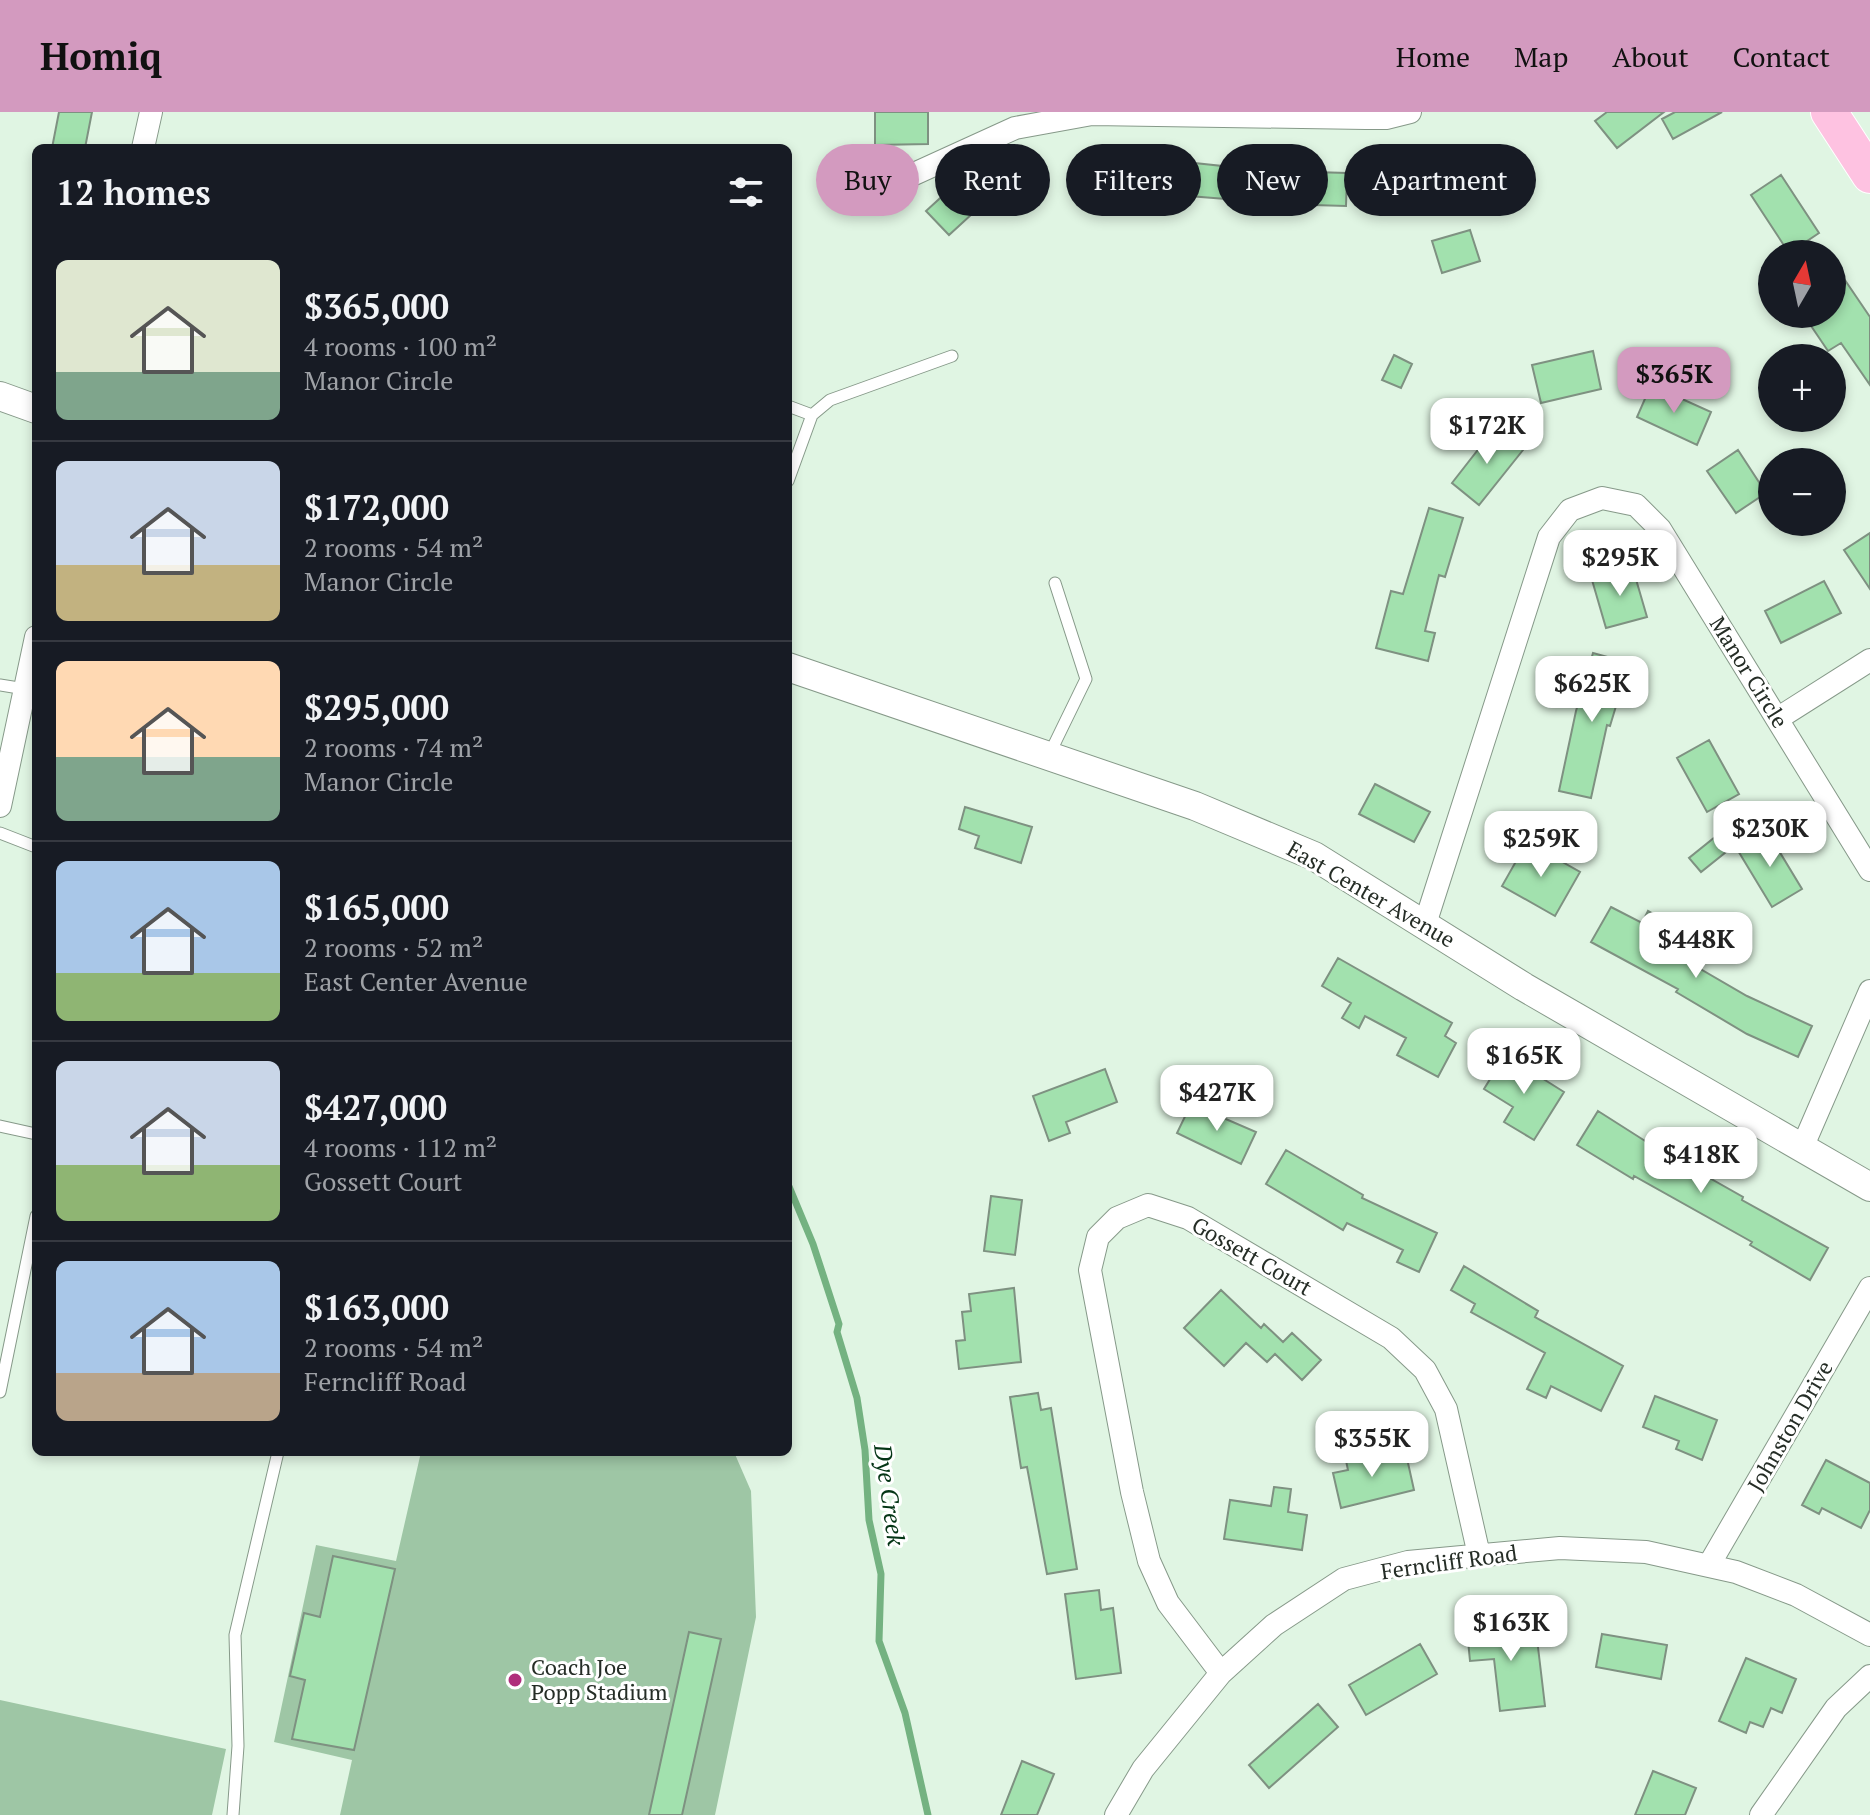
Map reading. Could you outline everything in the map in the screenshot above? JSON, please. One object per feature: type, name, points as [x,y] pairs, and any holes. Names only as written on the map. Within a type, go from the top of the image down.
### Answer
[{"type":"main road","points":[[1829,112],[1870,175]]},
{"type":"street","points":[[144,144],[151,112]]},
{"type":"street","points":[[919,172],[1015,128],[1056,118],[1092,114],[1376,118],[1410,112]]},
{"type":"street","points":[[0,396],[32,408]]},
{"type":"street","name":"Manor Circle","points":[[1425,924],[1549,537],[1570,510],[1602,498],[1636,505],[1660,529],[1870,870]]},
{"type":"street","points":[[0,806],[32,656]]},
{"type":"street","points":[[1777,719],[1870,660]]},
{"type":"street","name":"East Center Avenue","points":[[792,668],[1195,806],[1314,856],[1524,987],[1870,1187]]},
{"type":"street","points":[[1802,1148],[1870,991]]},
{"type":"street","name":"Gossett Court","points":[[1221,1673],[1168,1603],[1149,1561],[1132,1492],[1090,1270],[1098,1237],[1117,1218],[1148,1205],[1188,1218],[1391,1338],[1425,1370],[1446,1409],[1479,1555]]},
{"type":"street","name":"Johnston Drive","points":[[1709,1565],[1870,1288]]},
{"type":"street","name":"Ferncliff Road","points":[[1116,1815],[1143,1769],[1221,1673],[1274,1625],[1344,1579],[1408,1562],[1560,1548],[1646,1552],[1709,1565],[1796,1595],[1870,1635]]},
{"type":"street","points":[[1761,1815],[1836,1708],[1870,1676]]},
{"type":"lane","points":[[792,470],[812,415],[830,400],[952,356]]},
{"type":"lane","points":[[792,408],[812,415]]},
{"type":"lane","points":[[1048,756],[1086,679],[1055,583]]},
{"type":"lane","points":[[0,685],[25,689]]},
{"type":"lane","points":[[0,833],[32,845]]},
{"type":"lane","points":[[0,1126],[32,1133]]},
{"type":"lane","points":[[0,1392],[32,1236]]},
{"type":"lane","points":[[233,1815],[238,1746],[235,1635],[277,1456]]},
{"type":"green space","name":"Coach Joe Popp Stadium","points":[[420,1456],[736,1456],[751,1491],[756,1617],[715,1815],[340,1815],[352,1760],[274,1742],[316,1545],[396,1561]]},
{"type":"green space","points":[[0,1700],[226,1749],[212,1815],[0,1815]]},
{"type":"building","points":[[59,112],[92,112],[86,144],[53,144]]},
{"type":"building","points":[[875,112],[928,112],[928,144],[875,144]]},
{"type":"building","points":[[1607,112],[1664,112],[1617,148],[1595,121]]},
{"type":"building","points":[[1675,112],[1722,112],[1673,139],[1662,119]]},
{"type":"building","points":[[1201,164],[1217,165],[1217,198],[1201,197]]},
{"type":"building","points":[[1328,172],[1344,173],[1344,206],[1328,205]]},
{"type":"building","points":[[1781,175],[1819,233],[1808,240],[1780,240],[1751,195]]},
{"type":"building","points":[[935,203],[935,216],[970,216],[949,235],[926,211]]},
{"type":"building","points":[[1470,230],[1480,261],[1442,273],[1432,241]]},
{"type":"building","points":[[1846,282],[1870,317],[1870,385],[1846,350],[1846,344],[1823,344],[1812,328],[1846,328]]},
{"type":"building","points":[[1593,351],[1601,389],[1541,403],[1532,365]]},
{"type":"building","points":[[1394,355],[1412,364],[1401,388],[1382,380]]},
{"type":"building","points":[[1651,385],[1711,412],[1697,445],[1637,417]]},
{"type":"building","points":[[1495,428],[1523,450],[1479,505],[1452,483]]},
{"type":"building","points":[[1738,450],[1758,481],[1758,498],[1736,513],[1707,471]]},
{"type":"building","points":[[1429,508],[1463,518],[1445,577],[1439,575],[1425,631],[1435,633],[1428,661],[1376,648],[1391,591],[1403,594]]},
{"type":"building","points":[[1870,533],[1870,589],[1844,550]]},
{"type":"building","points":[[1633,569],[1647,617],[1606,628],[1592,580]]},
{"type":"building","points":[[1824,581],[1841,613],[1781,643],[1765,611]]},
{"type":"building","points":[[1593,653],[1629,663],[1610,726],[1607,725],[1591,798],[1559,791],[1576,711]]},
{"type":"building","points":[[1709,740],[1739,794],[1707,812],[1677,758]]},
{"type":"building","points":[[1375,784],[1430,812],[1414,842],[1359,814]]},
{"type":"building","points":[[965,807],[1032,827],[1021,863],[975,848],[979,836],[959,829]]},
{"type":"building","points":[[1725,829],[1736,844],[1701,872],[1689,858]]},
{"type":"building","points":[[1767,831],[1802,889],[1772,907],[1737,849]]},
{"type":"building","points":[[1527,842],[1580,872],[1555,916],[1502,886]]},
{"type":"building","points":[[1611,907],[1642,923],[1648,911],[1678,928],[1666,949],[1747,996],[1812,1026],[1798,1057],[1747,1034],[1676,992],[1678,989],[1591,942]]},
{"type":"building","points":[[1338,958],[1452,1023],[1445,1036],[1456,1043],[1438,1077],[1397,1055],[1406,1038],[1365,1016],[1359,1028],[1342,1018],[1351,1003],[1322,986]]},
{"type":"building","points":[[1505,1055],[1564,1092],[1534,1140],[1504,1122],[1513,1107],[1484,1089]]},
{"type":"building","points":[[1105,1069],[1117,1102],[1066,1122],[1070,1133],[1049,1141],[1033,1096]]},
{"type":"building","points":[[1191,1104],[1256,1132],[1241,1164],[1177,1133]]},
{"type":"building","points":[[1598,1111],[1743,1197],[1742,1200],[1828,1248],[1810,1280],[1750,1245],[1752,1242],[1634,1176],[1633,1179],[1577,1145]]},
{"type":"building","points":[[1286,1150],[1363,1195],[1362,1198],[1437,1233],[1419,1272],[1397,1262],[1403,1250],[1347,1223],[1343,1230],[1266,1184]]},
{"type":"building","points":[[991,1196],[1022,1200],[1015,1255],[984,1251]]},
{"type":"building","points":[[1464,1266],[1538,1311],[1535,1317],[1623,1366],[1601,1411],[1551,1386],[1546,1398],[1527,1389],[1545,1353],[1471,1312],[1475,1304],[1451,1290]]},
{"type":"building","points":[[1014,1288],[1021,1362],[959,1369],[956,1341],[965,1340],[962,1312],[971,1311],[969,1294]]},
{"type":"building","points":[[1221,1290],[1261,1328],[1264,1324],[1283,1342],[1292,1333],[1321,1360],[1302,1380],[1275,1354],[1267,1362],[1246,1343],[1224,1366],[1184,1328]]},
{"type":"building","points":[[1038,1393],[1041,1410],[1051,1408],[1077,1569],[1047,1574],[1027,1467],[1021,1468],[1010,1397]]},
{"type":"building","points":[[1655,1396],[1717,1420],[1702,1460],[1676,1449],[1679,1441],[1643,1427]]},
{"type":"building","points":[[1365,1451],[1368,1463],[1406,1454],[1414,1490],[1341,1508],[1333,1473],[1348,1470],[1345,1456]]},
{"type":"building","points":[[1826,1460],[1870,1483],[1870,1510],[1861,1528],[1822,1508],[1819,1514],[1802,1505]]},
{"type":"building","points":[[1274,1487],[1291,1489],[1288,1512],[1307,1515],[1302,1550],[1224,1539],[1230,1500],[1271,1506]]},
{"type":"building","points":[[333,1556],[395,1569],[354,1750],[292,1739],[305,1680],[290,1676],[304,1613],[320,1617]]},
{"type":"building","points":[[1099,1590],[1101,1610],[1113,1608],[1121,1673],[1076,1679],[1065,1594]]},
{"type":"building","points":[[1535,1622],[1545,1706],[1500,1711],[1494,1659],[1470,1661],[1467,1630]]},
{"type":"building","points":[[689,1632],[721,1639],[682,1815],[649,1815]]},
{"type":"building","points":[[1602,1634],[1667,1645],[1661,1679],[1596,1667]]},
{"type":"building","points":[[1420,1644],[1437,1674],[1366,1715],[1349,1685]]},
{"type":"building","points":[[1746,1658],[1796,1679],[1782,1713],[1771,1708],[1763,1727],[1750,1722],[1746,1733],[1719,1721]]},
{"type":"building","points":[[1318,1704],[1338,1727],[1269,1788],[1249,1765]]},
{"type":"building","points":[[1022,1761],[1054,1774],[1037,1815],[1001,1815]]},
{"type":"building","points":[[1653,1771],[1696,1788],[1685,1815],[1635,1815]]},
{"type":"waterway","name":"Dye Creek","points":[[792,1194],[813,1244],[839,1324],[837,1332],[857,1398],[865,1450],[869,1520],[881,1574],[879,1641],[905,1713],[928,1815]]},
{"type":"place","name":"Coach Joe Popp Stadium","points":[[515,1680]]}]
